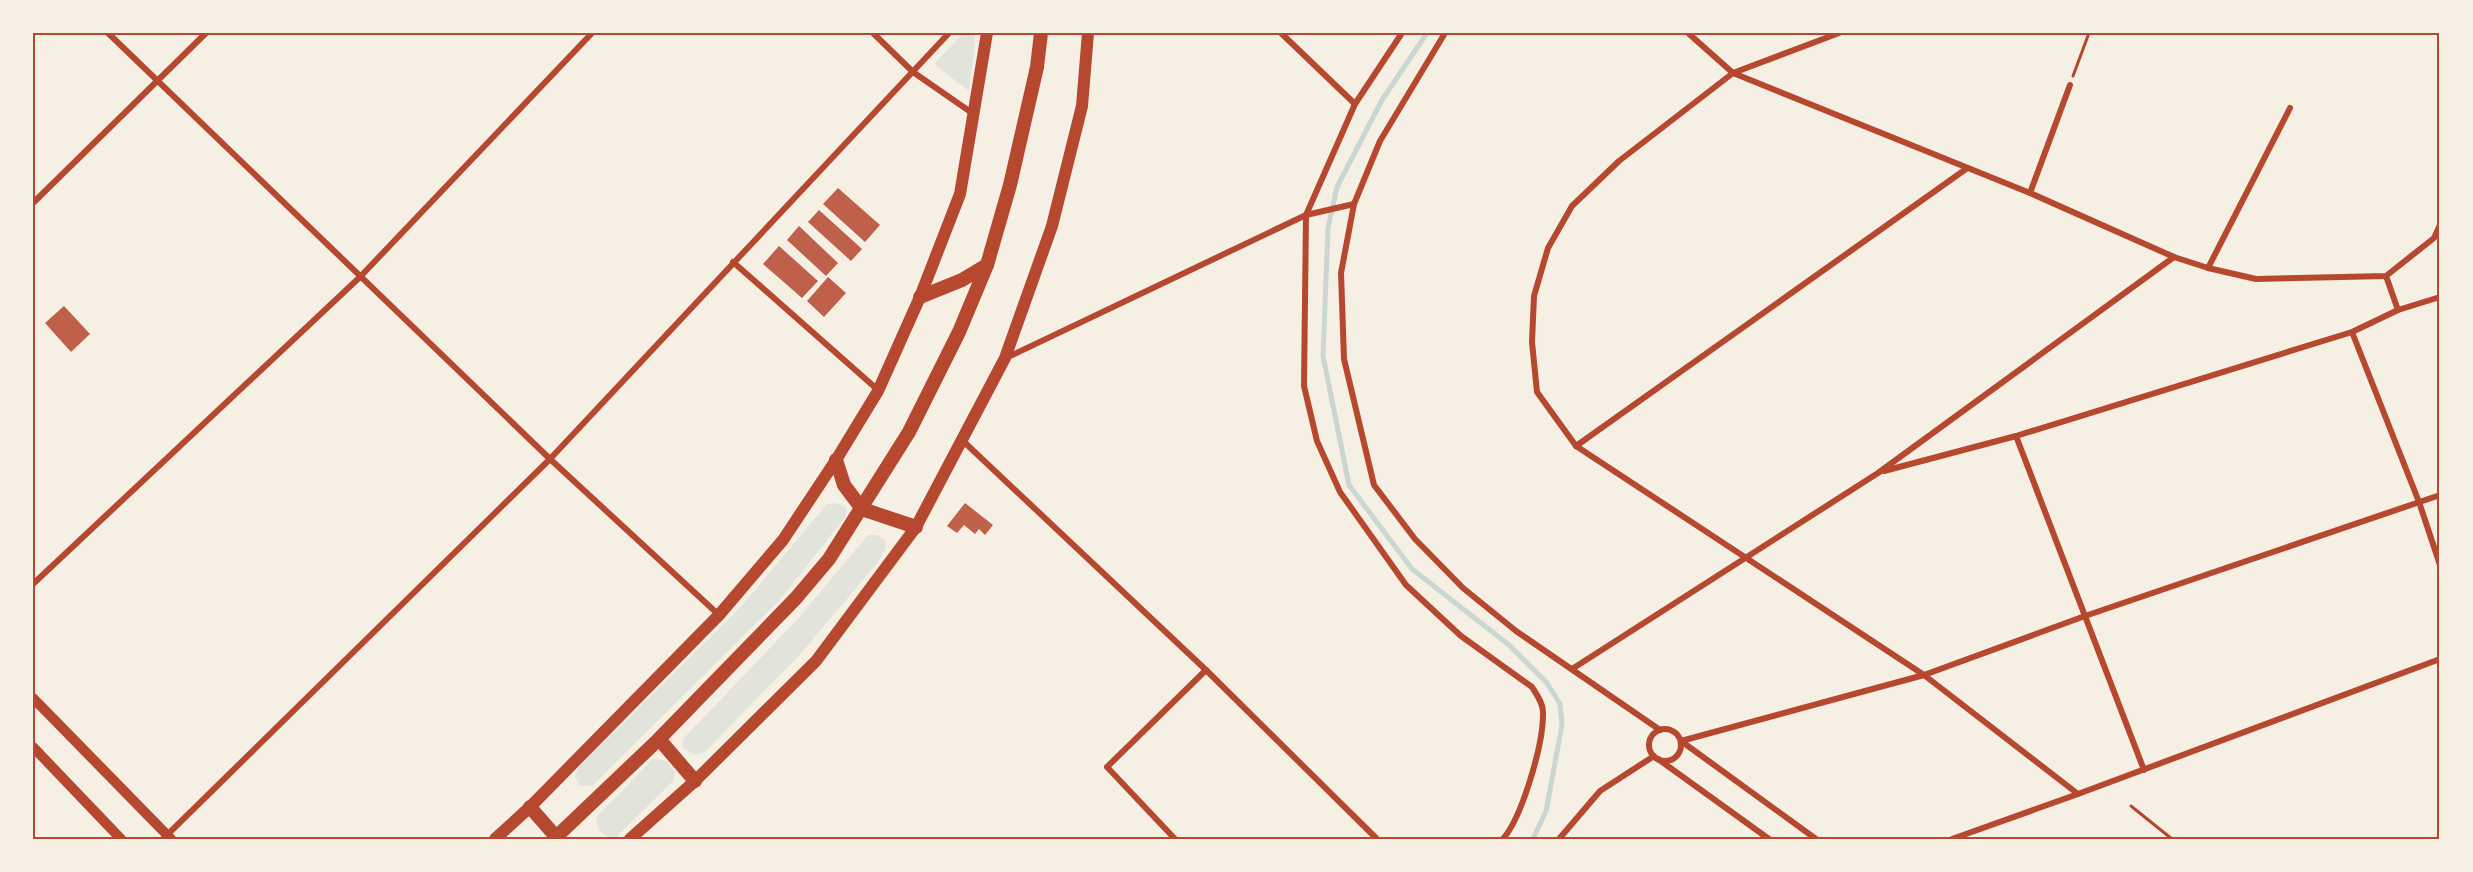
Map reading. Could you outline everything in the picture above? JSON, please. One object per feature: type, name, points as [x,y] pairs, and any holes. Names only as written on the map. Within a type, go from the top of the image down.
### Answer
[{"type":"highway","points":[[530,807],[556,838],[659,739],[796,598],[829,559],[909,432],[959,332],[987,265],[1010,185],[1035,78],[1041,33]]},
{"type":"highway","points":[[920,297],[962,280],[987,265]]},
{"type":"highway","points":[[836,460],[844,485],[862,509],[916,527]]},
{"type":"highway","points":[[659,739],[695,781]]},
{"type":"main road","points":[[495,839],[530,807],[719,615],[783,540],[836,460],[878,391],[920,297],[960,194],[975,116],[987,33]]},
{"type":"main road","points":[[630,839],[695,781],[816,661],[916,527],[1005,358],[1055,215],[1082,106],[1088,33]]},
{"type":"street","points":[[108,33],[550,459],[719,615]]},
{"type":"street","points":[[33,203],[206,33]]},
{"type":"street","points":[[33,584],[360,277],[592,33]]},
{"type":"street","points":[[873,33],[913,72],[975,116]]},
{"type":"street","points":[[33,699],[167,838],[550,459],[949,33]]},
{"type":"street","points":[[1281,33],[1355,104]]},
{"type":"street","points":[[1402,33],[1355,104],[1306,215],[1304,386],[1317,441],[1341,492],[1406,585],[1461,636],[1532,687],[1539,698],[1543,710],[1541,742],[1512,828],[1503,839]]},
{"type":"street","points":[[1445,33],[1380,141],[1354,204],[1341,273],[1344,359],[1374,485],[1415,539],[1463,588],[1516,631],[1660,730],[1675,733],[1681,741],[1816,839]]},
{"type":"street","points":[[1688,33],[1733,73],[2030,193],[2174,256],[2208,268],[2256,279],[2386,276],[2434,238],[2440,225]]},
{"type":"street","points":[[1839,33],[1733,73],[1619,161],[1572,206],[1548,248],[1534,296],[1532,342],[1537,392],[1576,446],[1924,675],[2078,794]]},
{"type":"street","points":[[2030,193],[2070,85]]},
{"type":"street","points":[[2208,268],[2290,108]]},
{"type":"street","points":[[1576,446],[1966,169]]},
{"type":"street","points":[[1005,358],[1306,215],[1354,204]]},
{"type":"street","points":[[1572,669],[1748,558],[1878,472],[2174,256]]},
{"type":"street","points":[[733,262],[878,391]]},
{"type":"street","points":[[2386,276],[2398,310]]},
{"type":"street","points":[[1878,472],[2016,436],[2352,332],[2398,310],[2440,297]]},
{"type":"street","points":[[2352,332],[2419,502],[2440,565]]},
{"type":"street","points":[[2016,436],[2144,770]]},
{"type":"street","points":[[961,438],[1206,670],[1377,839]]},
{"type":"street","points":[[1681,741],[1924,675],[2085,616],[2440,495]]},
{"type":"street","points":[[1952,839],[2440,659]]},
{"type":"street","points":[[1175,839],[1107,767],[1206,670]]},
{"type":"street","points":[[1660,730],[1650,741],[1651,752],[1769,839]]},
{"type":"street","points":[[1656,757],[1667,761],[1677,756],[1681,741]]},
{"type":"street","points":[[33,747],[121,839]]},
{"type":"street","points":[[1559,839],[1600,791],[1656,757]]},
{"type":"path","points":[[2070,85],[2089,33]]},
{"type":"path","points":[[2131,806],[2172,839]]},
{"type":"shaded area","points":[[963,33],[974,33],[975,43],[969,91],[934,64]]},
{"type":"shaded area","points":[[835,503],[846,507],[846,516],[779,601],[593,785],[580,786],[575,777],[578,768],[739,609],[827,504]]},
{"type":"shaded area","points":[[868,535],[877,535],[885,540],[886,548],[878,562],[802,652],[705,752],[694,755],[683,748],[683,739],[796,621]]},
{"type":"shaded area","points":[[654,758],[667,762],[675,772],[673,781],[614,839],[606,836],[600,831],[596,817]]},
{"type":"building","points":[[838,188],[880,225],[865,242],[823,204]]},
{"type":"building","points":[[819,210],[862,249],[851,261],[808,222]]},
{"type":"building","points":[[799,226],[838,263],[826,276],[787,240]]},
{"type":"building","points":[[779,246],[818,281],[802,298],[763,264]]},
{"type":"building","points":[[828,277],[846,293],[824,317],[807,301]]},
{"type":"building","points":[[64,306],[90,334],[71,352],[45,323]]},
{"type":"building","points":[[965,503],[993,525],[985,535],[979,529],[975,534],[964,525],[957,533],[947,526]]},
{"type":"waterway","points":[[1427,33],[1382,100],[1337,187],[1328,228],[1323,356],[1349,485],[1412,569],[1509,645],[1547,683],[1560,704],[1562,725],[1546,811],[1533,839]]}]
